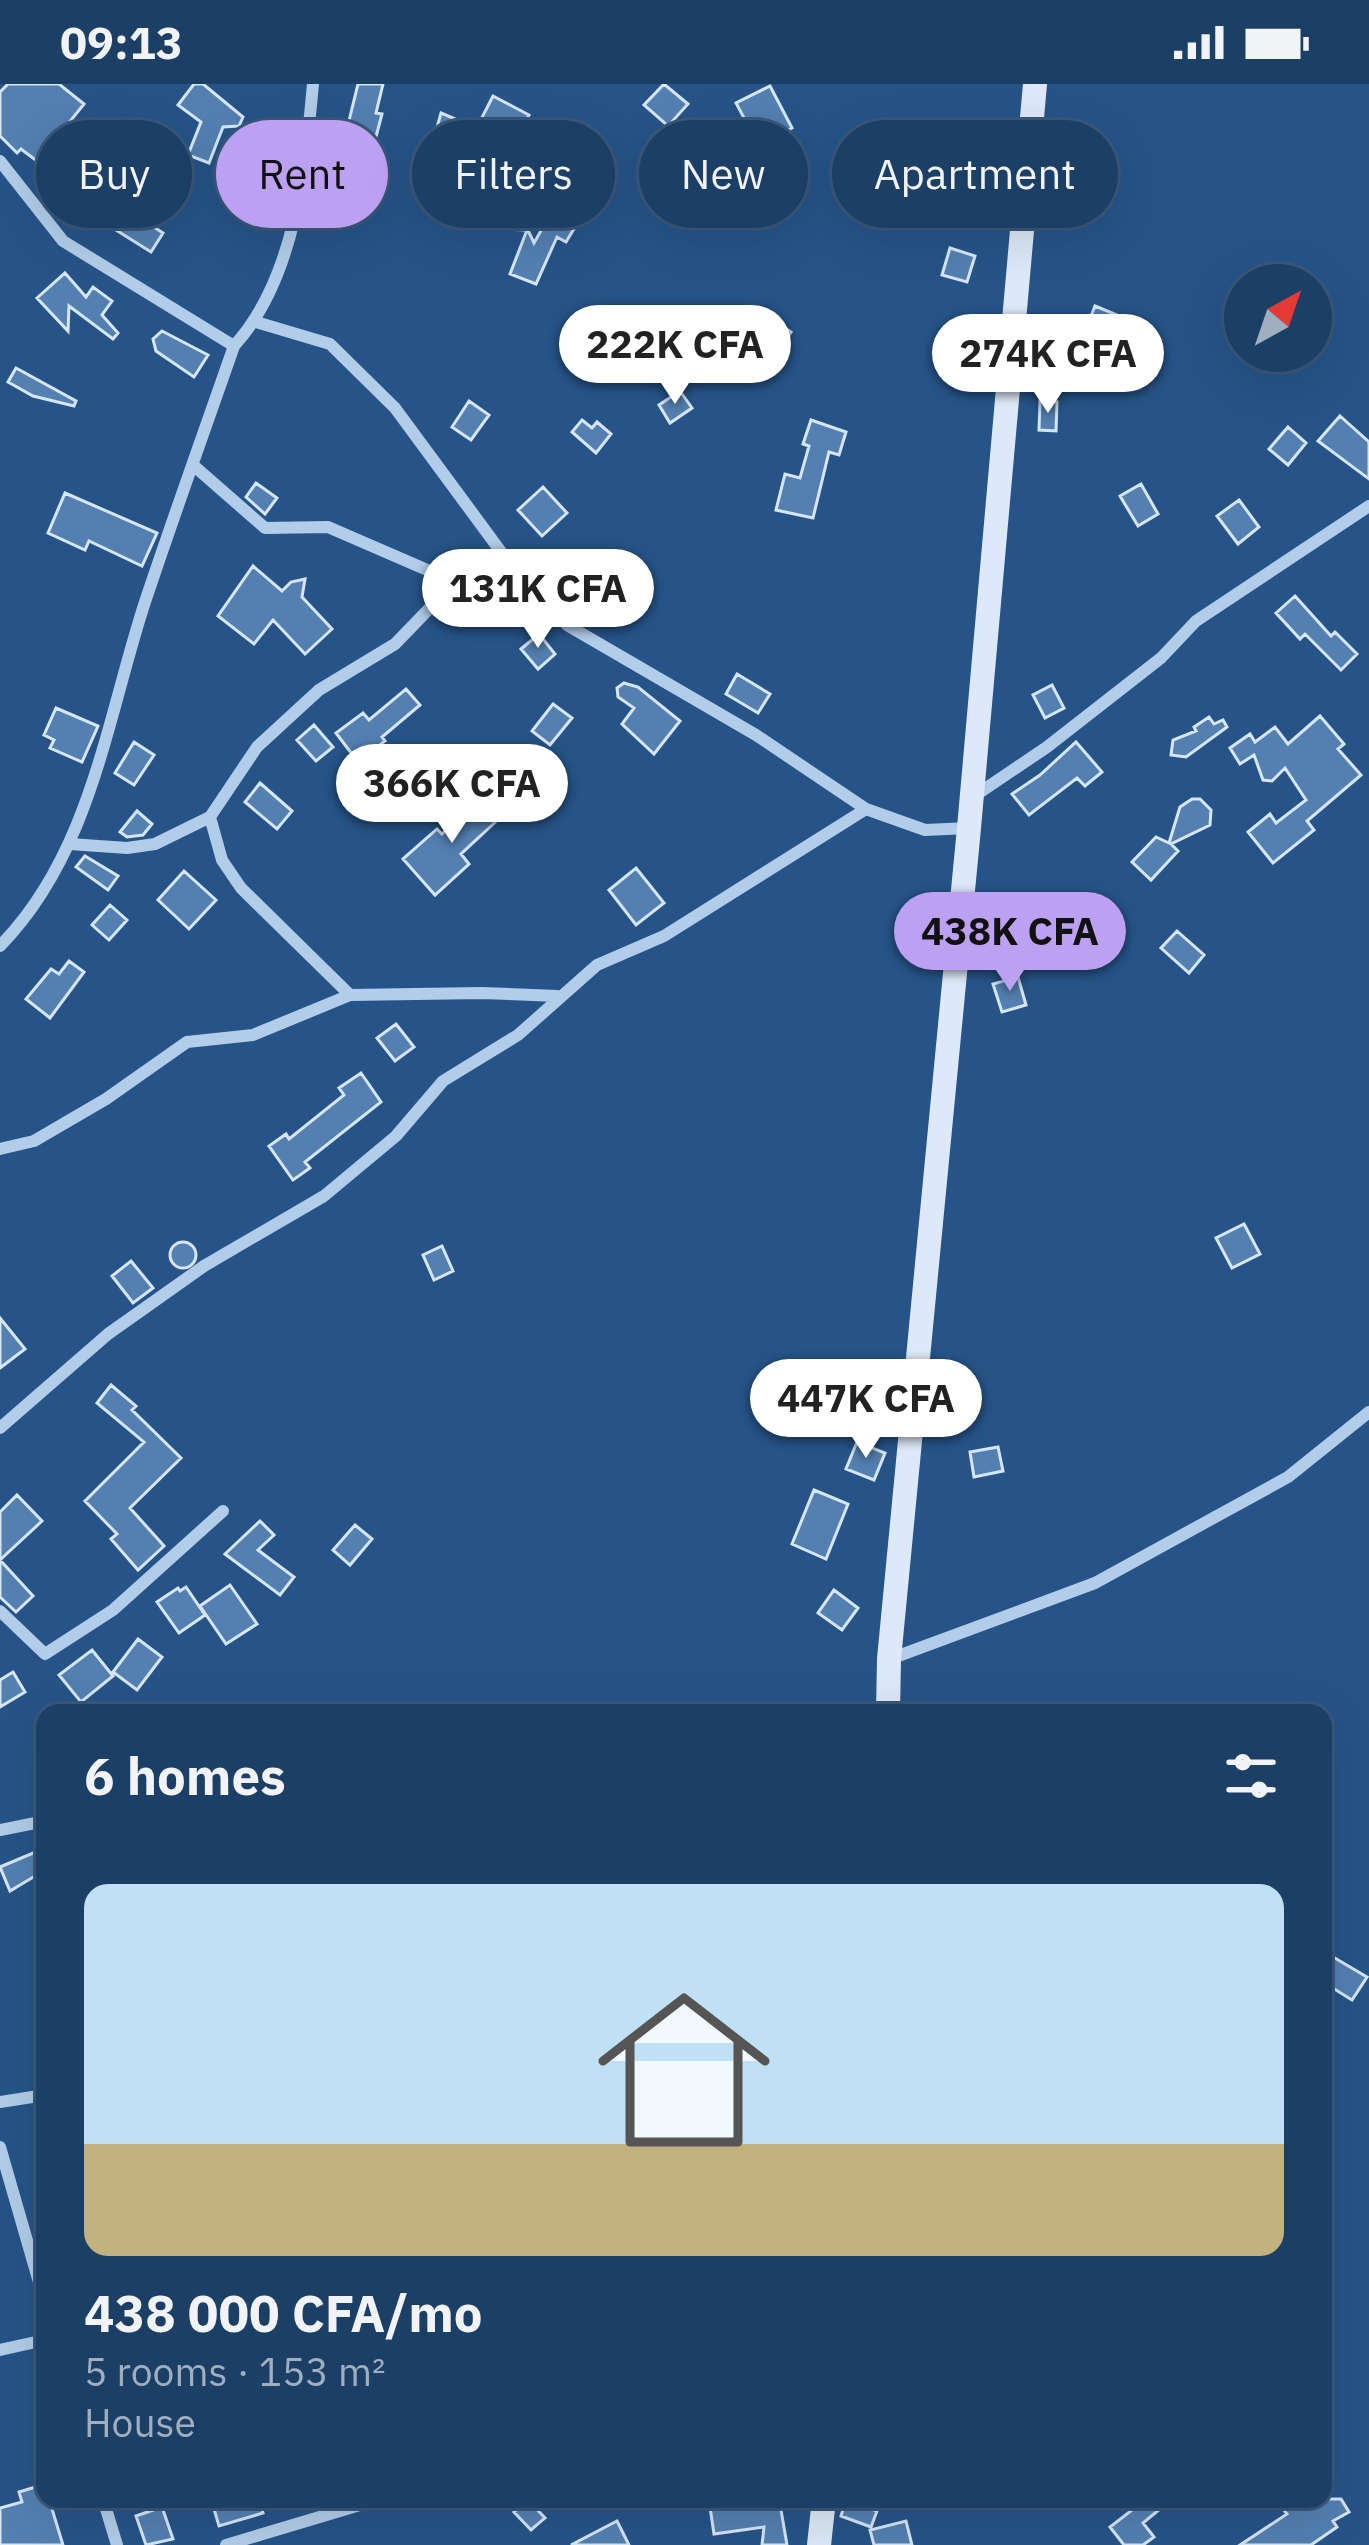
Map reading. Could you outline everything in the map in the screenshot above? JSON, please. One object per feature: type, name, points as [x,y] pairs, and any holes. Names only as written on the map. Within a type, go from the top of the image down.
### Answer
[{"type":"main road","points":[[888,1704],[1035,84]]},
{"type":"main road","points":[[819,2545],[823,2508]]},
{"type":"street","points":[[0,946],[30,916],[70,844],[234,346],[256,322],[298,213],[313,84]]},
{"type":"street","points":[[0,161],[62,241],[234,346]]},
{"type":"street","points":[[256,322],[330,344],[395,408],[510,564],[567,625],[756,735],[866,809],[925,830],[969,828]]},
{"type":"street","points":[[193,465],[266,528],[328,526],[455,582]]},
{"type":"street","points":[[972,798],[1048,748],[1161,658],[1196,622],[1369,506]]},
{"type":"street","points":[[70,844],[127,848],[154,844],[210,817],[257,747],[319,690],[395,644],[455,582],[510,564]]},
{"type":"street","points":[[0,1428],[108,1334],[204,1266],[325,1196],[395,1136],[443,1081],[518,1035],[597,965],[664,936],[866,809]]},
{"type":"street","points":[[210,817],[222,860],[241,888],[350,995]]},
{"type":"street","points":[[0,1149],[52,1131],[106,1100],[187,1042],[253,1035],[350,995],[557,996]]},
{"type":"street","points":[[889,1659],[1095,1583],[1288,1477],[1369,1412]]},
{"type":"street","points":[[0,1611],[45,1654],[113,1610],[223,1511]]},
{"type":"street","points":[[0,1830],[36,1823]]},
{"type":"street","points":[[0,2102],[36,2096]]},
{"type":"street","points":[[0,2147],[36,2272]]},
{"type":"street","points":[[0,2350],[36,2342]]},
{"type":"street","points":[[106,2508],[117,2545]]},
{"type":"street","points":[[226,2545],[350,2508]]},
{"type":"building","points":[[8,84],[59,84],[84,104],[71,120],[36,120],[36,160],[21,149],[17,153],[0,136],[0,92]]},
{"type":"building","points":[[194,84],[203,84],[243,117],[216,120],[216,145],[209,163],[192,157],[201,122],[178,105]]},
{"type":"building","points":[[358,84],[383,84],[376,113],[382,114],[380,120],[349,120]]},
{"type":"building","points":[[664,84],[688,104],[673,120],[661,120],[644,105]]},
{"type":"building","points":[[770,86],[788,120],[745,120],[736,103]]},
{"type":"building","points":[[493,96],[529,115],[526,120],[481,120]]},
{"type":"building","points":[[155,228],[163,233],[151,252],[116,230]]},
{"type":"building","points":[[503,228],[527,228],[534,243],[543,228],[574,228],[566,242],[557,237],[536,284],[510,274],[527,230]]},
{"type":"building","points":[[950,248],[975,256],[967,282],[942,275]]},
{"type":"building","points":[[65,273],[86,297],[93,287],[112,301],[102,315],[118,333],[113,339],[69,306],[68,331],[37,298]]},
{"type":"building","points":[[1095,306],[1139,324],[1125,359],[1081,342]]},
{"type":"building","points":[[768,316],[791,332],[780,347],[772,341],[744,379],[724,364],[738,345],[737,332],[745,327],[759,329]]},
{"type":"building","points":[[162,331],[208,355],[194,377],[156,351],[153,339]]},
{"type":"building","points":[[16,368],[76,401],[74,406],[33,396],[8,382]]},
{"type":"building","points":[[680,391],[692,408],[670,423],[659,405]]},
{"type":"building","points":[[469,401],[489,415],[471,440],[452,427]]},
{"type":"building","points":[[1040,401],[1057,402],[1056,431],[1039,430]]},
{"type":"building","points":[[1340,416],[1369,442],[1369,479],[1318,441]]},
{"type":"building","points":[[582,420],[592,428],[597,422],[611,434],[596,453],[572,432]]},
{"type":"building","points":[[811,420],[846,432],[839,455],[829,452],[813,518],[776,510],[785,474],[800,478]]},
{"type":"building","points":[[1288,427],[1306,443],[1288,465],[1269,449]]},
{"type":"building","points":[[256,483],[277,498],[265,514],[246,497]]},
{"type":"building","points":[[1141,484],[1158,514],[1138,526],[1120,496]]},
{"type":"building","points":[[543,487],[567,513],[542,536],[518,510]]},
{"type":"building","points":[[65,493],[157,533],[142,566],[89,541],[85,550],[48,533]]},
{"type":"building","points":[[1239,500],[1259,527],[1238,544],[1217,516]]},
{"type":"building","points":[[618,562],[640,584],[616,609],[593,587]]},
{"type":"building","points":[[253,566],[282,591],[291,582],[305,579],[302,597],[332,629],[305,654],[273,620],[254,644],[218,616]]},
{"type":"building","points":[[1295,596],[1331,636],[1335,632],[1357,654],[1341,670],[1305,634],[1300,639],[1276,613]]},
{"type":"building","points":[[539,634],[555,654],[538,669],[521,649]]},
{"type":"building","points":[[737,674],[770,694],[758,713],[726,694]]},
{"type":"building","points":[[624,683],[638,687],[680,721],[654,754],[622,724],[634,708],[618,697],[617,688]]},
{"type":"building","points":[[1052,685],[1064,708],[1045,718],[1033,695]]},
{"type":"building","points":[[406,689],[420,705],[358,762],[336,733],[363,713],[369,720]]},
{"type":"building","points":[[553,704],[572,718],[550,745],[532,731]]},
{"type":"building","points":[[56,708],[98,726],[82,762],[50,748],[54,740],[44,735]]},
{"type":"building","points":[[1320,716],[1344,744],[1338,749],[1361,775],[1307,821],[1314,830],[1273,863],[1248,832],[1270,814],[1276,823],[1306,800],[1285,768],[1272,781],[1263,780],[1254,755],[1240,764],[1230,748],[1250,734],[1255,742],[1275,727],[1288,744]]},
{"type":"building","points":[[1209,717],[1214,724],[1223,720],[1227,727],[1186,757],[1171,755],[1173,740],[1196,731],[1194,727]]},
{"type":"building","points":[[314,725],[333,747],[316,761],[297,740]]},
{"type":"building","points":[[134,742],[154,755],[134,785],[115,773]]},
{"type":"building","points":[[1076,742],[1102,772],[1085,786],[1077,778],[1029,815],[1012,794]]},
{"type":"building","points":[[260,783],[292,811],[277,829],[245,802]]},
{"type":"building","points":[[485,794],[504,814],[461,854],[469,864],[435,895],[403,859],[437,829],[442,834]]},
{"type":"building","points":[[1200,799],[1211,810],[1210,825],[1171,844],[1178,851],[1151,880],[1132,862],[1156,837],[1169,843],[1180,807]]},
{"type":"building","points":[[137,811],[152,824],[143,835],[127,837],[120,832]]},
{"type":"building","points":[[85,856],[118,876],[108,890],[76,867]]},
{"type":"building","points":[[636,868],[664,903],[636,925],[609,890]]},
{"type":"building","points":[[184,871],[216,900],[189,929],[158,900]]},
{"type":"building","points":[[110,905],[127,920],[109,940],[92,925]]},
{"type":"building","points":[[1177,931],[1204,955],[1189,973],[1161,948]]},
{"type":"building","points":[[69,961],[84,972],[50,1018],[26,999],[51,969],[59,974]]},
{"type":"building","points":[[1018,977],[1026,1005],[1002,1012],[993,984]]},
{"type":"building","points":[[396,1024],[414,1047],[395,1061],[377,1038]]},
{"type":"building","points":[[361,1073],[381,1102],[305,1162],[310,1168],[293,1180],[269,1146],[286,1134],[289,1139],[344,1095],[339,1088]]},
{"type":"building","points":[[1244,1224],[1260,1254],[1232,1268],[1216,1238]]},
{"type":"building","points":[[183,1242],[196,1255],[183,1268],[170,1255]]},
{"type":"building","points":[[442,1246],[453,1271],[434,1280],[423,1255]]},
{"type":"building","points":[[131,1261],[153,1288],[133,1303],[112,1276]]},
{"type":"building","points":[[0,1318],[25,1349],[0,1368]]},
{"type":"building","points":[[111,1385],[181,1458],[130,1508],[164,1546],[138,1570],[111,1539],[117,1534],[85,1501],[144,1442],[97,1403]]},
{"type":"building","points":[[857,1442],[885,1453],[874,1480],[846,1469]]},
{"type":"building","points":[[998,1447],[1003,1471],[974,1477],[970,1452]]},
{"type":"building","points":[[814,1490],[848,1504],[826,1559],[792,1544]]},
{"type":"building","points":[[17,1495],[42,1521],[0,1560],[0,1512]]},
{"type":"building","points":[[260,1521],[274,1535],[258,1550],[294,1577],[280,1595],[225,1554]]},
{"type":"building","points":[[355,1525],[372,1539],[350,1565],[333,1550]]},
{"type":"building","points":[[0,1560],[33,1596],[16,1612],[0,1597]]},
{"type":"building","points":[[230,1585],[257,1624],[226,1644],[200,1606]]},
{"type":"building","points":[[186,1587],[205,1615],[179,1633],[157,1602]]},
{"type":"building","points":[[834,1590],[858,1608],[842,1630],[818,1613]]},
{"type":"building","points":[[138,1639],[162,1657],[137,1690],[113,1672]]},
{"type":"building","points":[[92,1650],[113,1676],[81,1702],[59,1675]]},
{"type":"building","points":[[13,1672],[25,1692],[0,1707],[0,1680]]},
{"type":"building","points":[[36,1852],[36,1875],[10,1891],[0,1867]]},
{"type":"building","points":[[1332,1956],[1367,1977],[1352,2000],[1332,1988]]},
{"type":"building","points":[[36,2487],[36,2508],[52,2508],[63,2545],[0,2545],[0,2508],[22,2502],[19,2492]]},
{"type":"building","points":[[1332,2499],[1341,2499],[1349,2512],[1333,2521],[1337,2527],[1311,2545],[1240,2545],[1287,2514],[1282,2508],[1332,2508]]},
{"type":"building","points":[[162,2508],[173,2539],[146,2545],[136,2516]]},
{"type":"building","points":[[214,2508],[262,2508],[263,2513],[219,2526]]},
{"type":"building","points":[[536,2508],[545,2518],[531,2530],[514,2512]]},
{"type":"building","points":[[710,2508],[781,2508],[787,2545],[762,2545],[764,2527],[714,2534]]},
{"type":"building","points":[[844,2508],[877,2511],[871,2527],[841,2516]]},
{"type":"building","points":[[1135,2508],[1161,2508],[1143,2523],[1154,2537],[1143,2545],[1124,2545],[1110,2527]]},
{"type":"building","points":[[617,2521],[629,2545],[571,2545]]},
{"type":"building","points":[[906,2521],[912,2545],[874,2545],[870,2530]]}]
